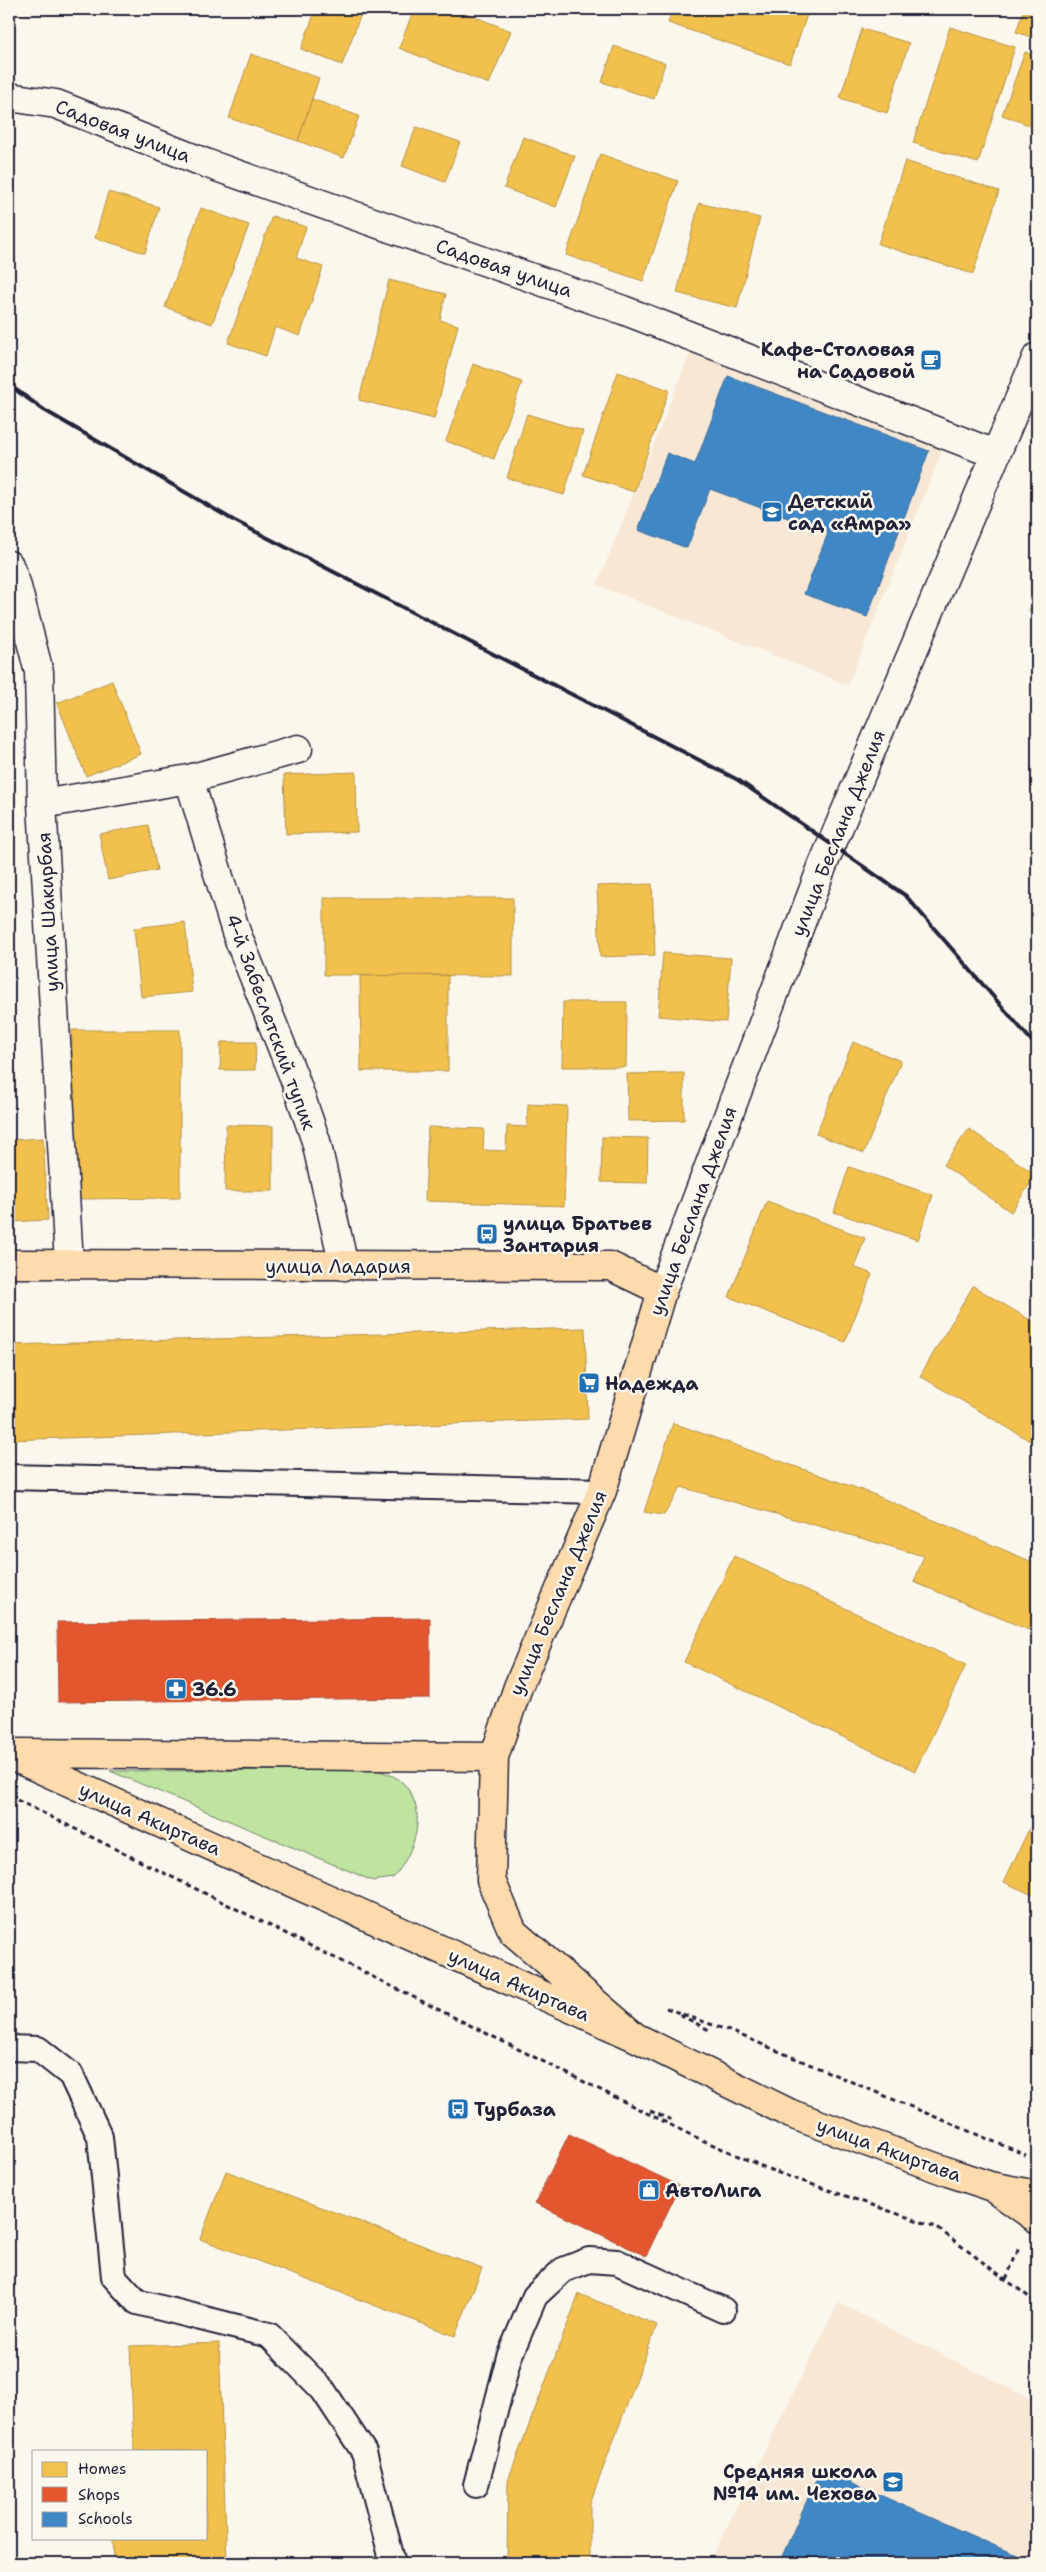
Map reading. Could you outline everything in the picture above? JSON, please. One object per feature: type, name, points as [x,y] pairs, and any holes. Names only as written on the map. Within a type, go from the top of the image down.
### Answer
[{"type":"highway","name":"улица Ладария","points":[[9,1264],[610,1266],[662,1291]]},
{"type":"highway","name":"улица Беслана Джелия","points":[[635,2037],[513,1932],[491,1880],[494,1757],[518,1688],[602,1492],[662,1291]]},
{"type":"highway","points":[[9,1754],[494,1757]]},
{"type":"highway","name":"улица Акиртава","points":[[9,1754],[635,2037],[791,2114],[990,2186],[1037,2195]]},
{"type":"highway","points":[[990,2186],[1037,2219]]},
{"type":"street","name":"Садовая улица","points":[[9,97],[56,104],[208,164],[623,310],[995,454]]},
{"type":"street","name":"улица Беслана Джелия","points":[[662,1291],[822,867],[1037,357]]},
{"type":"street","name":"улица Шакирбая","points":[[9,565],[16,583],[40,672],[42,804],[69,1263]]},
{"type":"street","points":[[42,804],[189,780],[298,750]]},
{"type":"street","name":"4-й Забеслетский тупик","points":[[189,780],[236,932],[295,1080],[316,1141],[344,1266]]},
{"type":"lane","points":[[9,1477],[602,1492]]},
{"type":"lane","points":[[9,2048],[38,2049],[71,2075],[100,2137],[114,2277],[137,2302],[269,2335],[323,2390],[364,2452],[393,2563]]},
{"type":"lane","points":[[476,2485],[509,2357],[536,2296],[563,2270],[589,2260],[618,2262],[724,2310]]},
{"type":"path","points":[[9,1796],[630,2103],[693,2136],[773,2171],[936,2227],[1037,2303]]},
{"type":"path","points":[[709,2030],[666,2008],[735,2033],[1029,2156]]},
{"type":"path","points":[[630,2103],[672,2120]]},
{"type":"shaded area","name":"Детский сад «Амра»","points":[[696,339],[947,439],[848,685],[597,585]]},
{"type":"shaded area","name":"Средняя школа №14 им. Чехова","points":[[838,2303],[1037,2402],[1037,2563],[709,2563]]},
{"type":"green space","points":[[377,1770],[394,1776],[402,1782],[411,1793],[416,1805],[417,1818],[413,1844],[401,1868],[393,1878],[373,1881],[110,1771]]},
{"type":"building: Homes","points":[[316,9],[355,9],[362,11],[342,65],[301,49]]},
{"type":"building: Homes","points":[[414,9],[455,9],[511,31],[489,84],[399,48]]},
{"type":"building: Homes","points":[[673,9],[809,9],[790,64],[668,23]]},
{"type":"building: Homes","points":[[1024,9],[1037,9],[1037,39],[1016,32]]},
{"type":"building: Homes","points":[[950,27],[1015,47],[978,163],[913,143]]},
{"type":"building: Homes","points":[[862,29],[909,43],[887,113],[840,98]]},
{"type":"building: Homes","points":[[614,46],[665,63],[654,99],[602,82]]},
{"type":"building: Homes","points":[[1025,52],[1037,57],[1037,128],[1002,115]]},
{"type":"building: Homes","points":[[251,54],[319,78],[298,141],[229,118]]},
{"type":"building: Homes","points":[[312,99],[359,116],[344,158],[298,141]]},
{"type":"building: Homes","points":[[416,127],[460,142],[445,182],[402,166]]},
{"type":"building: Homes","points":[[523,137],[575,156],[556,207],[504,188]]},
{"type":"building: Homes","points":[[600,154],[678,181],[643,281],[566,255]]},
{"type":"building: Homes","points":[[905,161],[999,191],[973,274],[878,244]]},
{"type":"building: Homes","points":[[108,192],[159,207],[145,253],[95,238]]},
{"type":"building: Homes","points":[[699,203],[760,218],[737,308],[677,293]]},
{"type":"building: Homes","points":[[201,208],[249,225],[212,324],[165,307]]},
{"type":"building: Homes","points":[[272,216],[306,227],[296,258],[323,267],[300,336],[275,327],[266,356],[228,343]]},
{"type":"building: Homes","points":[[389,280],[446,294],[440,320],[458,325],[434,419],[359,400]]},
{"type":"building: Homes","points":[[473,364],[522,382],[494,459],[446,441]]},
{"type":"building: Homes","points":[[618,372],[669,390],[634,492],[583,475]]},
{"type":"building: Homes","points":[[527,414],[583,431],[564,495],[507,478]]},
{"type":"building: Homes","points":[[1037,590],[1037,614],[1029,611]]},
{"type":"building: Homes","points":[[112,681],[141,754],[86,776],[57,703]]},
{"type":"building: Homes","points":[[356,772],[357,832],[286,834],[284,775]]},
{"type":"building: Homes","points":[[148,825],[157,870],[108,880],[99,834]]},
{"type":"building: Homes","points":[[652,884],[655,955],[600,957],[597,886]]},
{"type":"building: Homes","points":[[324,898],[513,898],[513,976],[324,975]]},
{"type":"building: Homes","points":[[185,922],[192,992],[141,997],[134,928]]},
{"type":"building: Homes","points":[[663,953],[731,958],[726,1022],[658,1016]]},
{"type":"building: Homes","points":[[448,975],[448,1071],[361,1071],[360,976]]},
{"type":"building: Homes","points":[[563,1002],[627,1002],[626,1067],[562,1067]]},
{"type":"building: Homes","points":[[72,1030],[180,1030],[180,1198],[73,1199]]},
{"type":"building: Homes","points":[[221,1042],[256,1042],[255,1070],[220,1070]]},
{"type":"building: Homes","points":[[853,1042],[901,1061],[864,1153],[816,1134]]},
{"type":"building: Homes","points":[[684,1073],[684,1120],[628,1121],[627,1074]]},
{"type":"building: Homes","points":[[528,1104],[567,1106],[564,1206],[425,1201],[428,1127],[484,1129],[483,1150],[506,1151],[507,1126],[527,1127]]},
{"type":"building: Homes","points":[[226,1125],[273,1126],[273,1191],[225,1191]]},
{"type":"building: Homes","points":[[969,1129],[1036,1175],[1011,1212],[943,1165]]},
{"type":"building: Homes","points":[[602,1137],[648,1138],[647,1183],[601,1182]]},
{"type":"building: Homes","points":[[43,1138],[48,1220],[9,1222],[9,1140]]},
{"type":"building: Homes","points":[[849,1167],[933,1195],[918,1240],[834,1212]]},
{"type":"building: Homes","points":[[767,1201],[865,1238],[854,1267],[872,1274],[845,1342],[729,1297]]},
{"type":"building: Homes","points":[[973,1286],[1037,1324],[1037,1445],[920,1376]]},
{"type":"building: Homes","points":[[585,1328],[588,1419],[9,1440],[9,1345]]},
{"type":"building: Homes","points":[[673,1423],[870,1493],[1037,1564],[1037,1613],[1029,1630],[914,1582],[924,1556],[681,1487],[664,1515],[644,1512]]},
{"type":"building: Homes","points":[[734,1556],[966,1665],[915,1771],[684,1662]]},
{"type":"building: Homes","points":[[1037,1812],[1037,1897],[1004,1882]]},
{"type":"building: Homes","points":[[226,2171],[482,2268],[455,2336],[200,2239]]},
{"type":"building: Homes","points":[[579,2294],[657,2325],[590,2503],[590,2563],[507,2563],[508,2480]]},
{"type":"building: Homes","points":[[219,2343],[227,2563],[114,2563],[113,2540],[208,2540],[208,2450],[134,2450],[130,2346]]},
{"type":"building: Shops","points":[[430,1618],[430,1698],[58,1702],[57,1622]]},
{"type":"building: Shops","points":[[569,2134],[680,2186],[646,2256],[535,2203]]},
{"type":"building: Schools","points":[[728,376],[929,451],[867,617],[804,594],[828,533],[710,489],[687,548],[638,530],[667,453],[695,464]]},
{"type":"building: Schools","points":[[821,2469],[1034,2563],[779,2563]]},
{"type":"railway","points":[[9,385],[44,410],[233,520],[738,780],[906,896],[1037,1047]]},
{"type":"place","name":"Кафе-Столовая на Садовой","points":[[931,360]]},
{"type":"place","name":"Детский сад «Амра»","points":[[772,512]]},
{"type":"place","name":"улица Братьев Зантария","points":[[487,1234]]},
{"type":"place","name":"Надежда","points":[[589,1383]]},
{"type":"place","name":"36.6","points":[[176,1689]]},
{"type":"place","name":"Турбаза","points":[[458,2109]]},
{"type":"place","name":"АвтоЛига","points":[[649,2190]]},
{"type":"place","name":"Средняя школа №14 им. Чехова","points":[[893,2482]]}]
